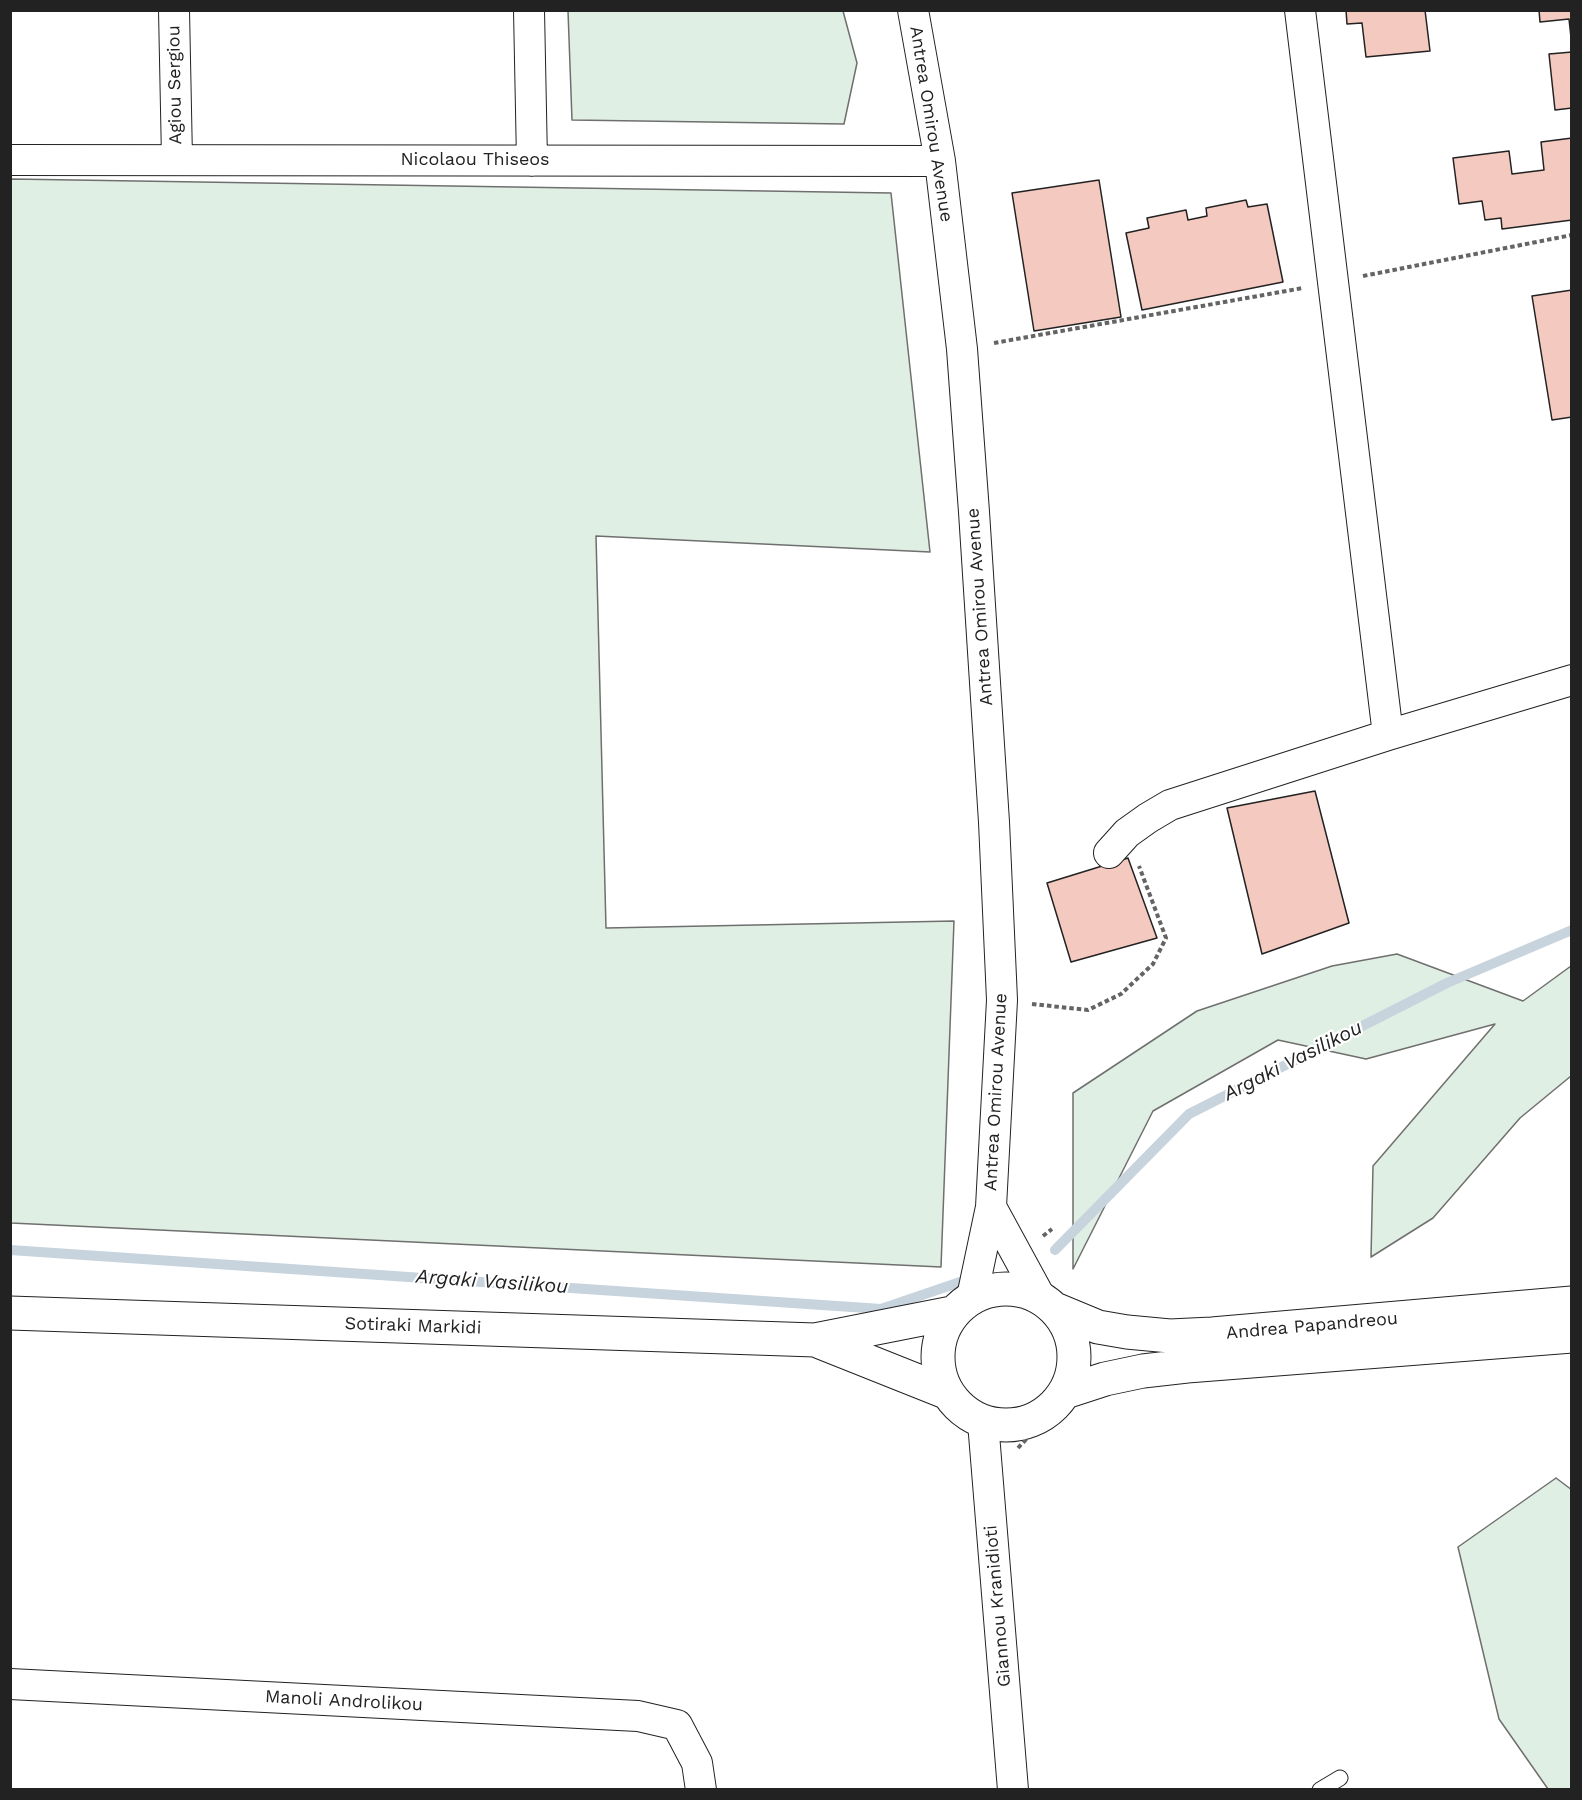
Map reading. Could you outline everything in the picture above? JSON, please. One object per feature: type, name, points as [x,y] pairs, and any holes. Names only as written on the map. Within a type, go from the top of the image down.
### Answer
[{"type":"street","name":"Agiou Sergiou","points":[[174,10],[177,159]]},
{"type":"street","points":[[529,10],[532,160]]},
{"type":"street","name":"Antrea Omirou Avenue","points":[[913,10],[940,161],[962,349],[994,822],[1002,1000],[991,1207],[962,1305]]},
{"type":"street","points":[[1300,10],[1388,735]]},
{"type":"street","name":"Nicolaou Thiseos","points":[[10,160],[940,161]]},
{"type":"street","points":[[1118,843],[1148,818],[1170,805],[1388,735],[1572,680]]},
{"type":"street","name":"Antrea Omirou Avenue","points":[[991,1207],[1048,1304]]},
{"type":"street","points":[[995,1289],[1020,1289],[1048,1304],[1069,1328],[1075,1350],[1074,1372],[1065,1392],[1054,1407],[1038,1418],[1020,1424],[1002,1426],[983,1422],[969,1415],[957,1405],[939,1374],[937,1352],[942,1331],[962,1305],[995,1289]]},
{"type":"street","name":"Andrea Papandreou","points":[[1048,1304],[1098,1327],[1170,1336],[1212,1335],[1572,1303]]},
{"type":"street","name":"Sotiraki Markidi","points":[[10,1313],[815,1340],[962,1305]]},
{"type":"street","name":"Andrea Papandreou","points":[[1065,1392],[1105,1379],[1143,1371],[1187,1366],[1572,1336]]},
{"type":"street","name":"Sotiraki Markidi","points":[[815,1340],[948,1393]]},
{"type":"street","name":"Giannou Kranidioti","points":[[983,1422],[1013,1790]]},
{"type":"street","name":"Manoli Androlikou","points":[[10,1684],[638,1716],[677,1725],[697,1762],[701,1790]]},
{"type":"lane","points":[[1320,1790],[1340,1778]]},
{"type":"path","points":[[962,349],[1333,282],[1572,235]]},
{"type":"path","points":[[1002,1000],[1088,1010],[1121,994],[1153,964],[1166,938],[1118,843]]},
{"type":"green space","points":[[568,11],[843,11],[857,63],[844,124],[572,120]]},
{"type":"green space","points":[[11,179],[891,193],[930,552],[596,536],[606,928],[954,921],[941,1267],[11,1223]]},
{"type":"green space","points":[[1397,954],[1523,1001],[1571,966],[1571,1076],[1520,1118],[1433,1218],[1371,1257],[1373,1166],[1495,1024],[1366,1059],[1278,1040],[1153,1111],[1073,1269],[1073,1093],[1197,1011],[1332,966]]},
{"type":"green space","points":[[1556,1478],[1572,1490],[1571,1789],[1548,1789],[1499,1719],[1458,1547]]},
{"type":"building","points":[[1346,10],[1425,10],[1430,51],[1366,57],[1362,23],[1347,24]]},
{"type":"building","points":[[1539,10],[1572,10],[1572,47],[1569,19],[1540,22]]},
{"type":"building","points":[[1572,52],[1572,108],[1555,110],[1549,54]]},
{"type":"building","points":[[1572,138],[1572,220],[1502,229],[1501,218],[1485,220],[1482,201],[1459,204],[1453,158],[1509,151],[1512,174],[1544,170],[1541,142]]},
{"type":"building","points":[[1099,180],[1121,317],[1034,331],[1012,193]]},
{"type":"building","points":[[1246,200],[1248,207],[1267,204],[1283,282],[1142,310],[1126,233],[1149,228],[1147,218],[1186,210],[1188,220],[1207,216],[1206,208]]},
{"type":"building","points":[[1572,290],[1572,417],[1552,420],[1532,296]]},
{"type":"building","points":[[1315,791],[1349,923],[1262,954],[1227,808]]},
{"type":"building","points":[[1128,858],[1157,938],[1071,962],[1047,883]]},
{"type":"waterway","name":"Argaki Vasilikou","points":[[1055,1250],[1189,1114],[1447,983],[1572,930]]},
{"type":"waterway","name":"Argaki Vasilikou","points":[[10,1250],[881,1309],[969,1279]]}]
